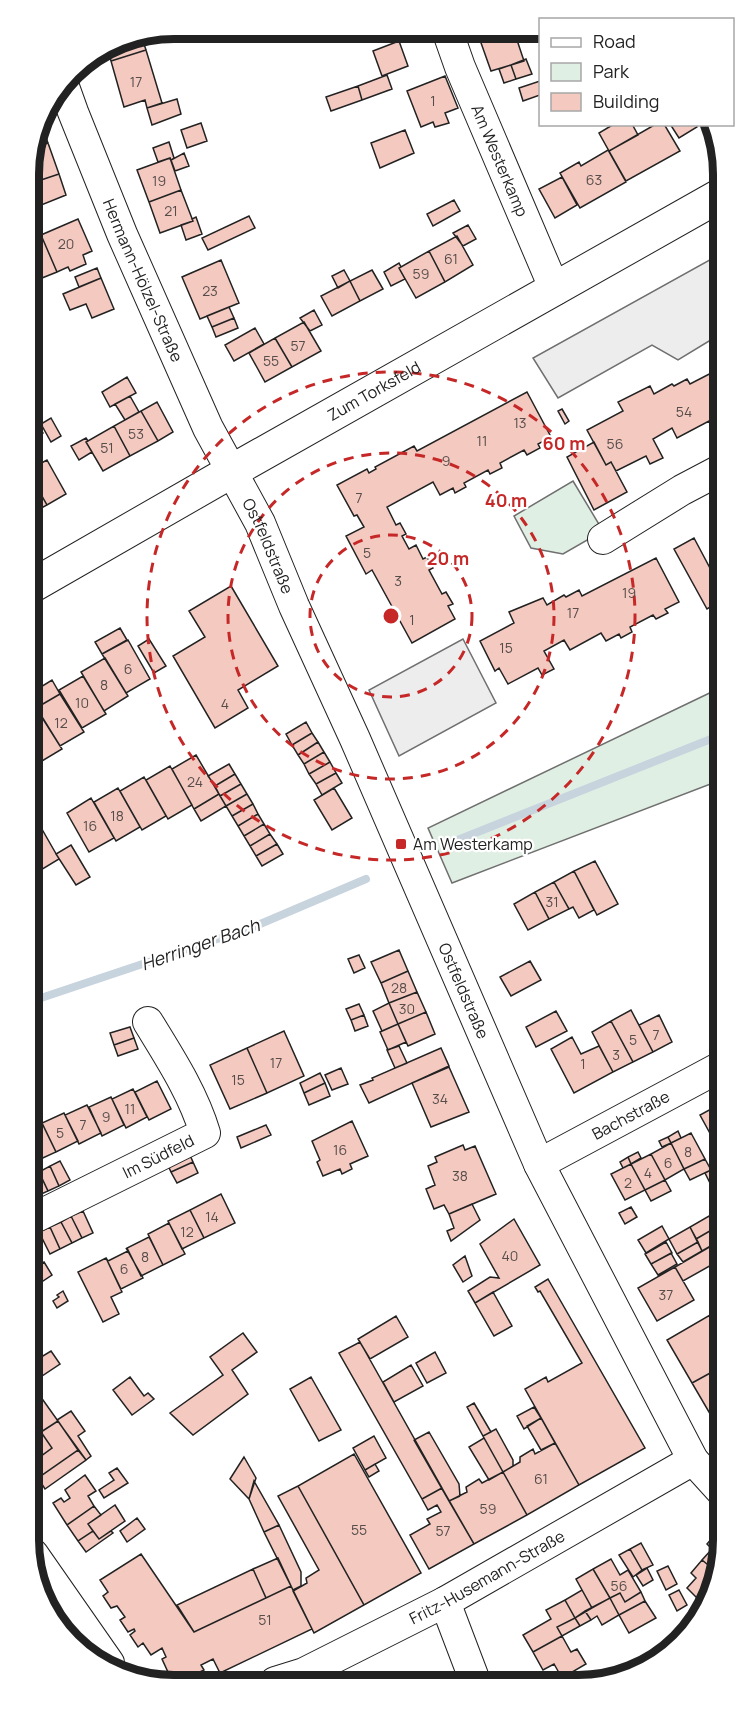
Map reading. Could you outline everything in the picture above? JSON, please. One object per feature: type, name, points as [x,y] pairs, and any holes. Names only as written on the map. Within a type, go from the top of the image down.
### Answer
[{"type":"main road","name":"Zum Torksfeld","points":[[39,582],[713,200]]},
{"type":"street","name":"Am Westerkamp","points":[[450,39],[555,290]]},
{"type":"street","name":"Hermann-Hölzel-Straße","points":[[66,93],[122,234],[208,428],[232,471]]},
{"type":"street","name":"Ostfeldstraße","points":[[232,471],[260,522],[294,606],[355,739],[539,1164],[693,1460],[713,1482]]},
{"type":"street","points":[[603,539],[713,474]]},
{"type":"street","name":"Im Südfeld","points":[[39,1215],[205,1133],[199,1114],[181,1076],[148,1022]]},
{"type":"street","name":"Bachstraße","points":[[539,1164],[713,1071]]},
{"type":"street","name":"Fritz-Husemann-Straße","points":[[298,1675],[445,1602],[693,1460]]},
{"type":"street","points":[[42,1567],[102,1654]]},
{"type":"street","points":[[445,1602],[473,1675]]},
{"type":"green space","points":[[573,481],[603,531],[563,554],[531,548],[514,516]]},
{"type":"green space","points":[[713,691],[713,783],[452,883],[428,828]]},
{"type":"shaded area","points":[[713,258],[713,339],[678,360],[652,345],[558,398],[533,358]]},
{"type":"shaded area","points":[[463,639],[496,703],[399,756],[369,690]]},
{"type":"building","points":[[517,39],[524,61],[491,71],[480,40]]},
{"type":"building","points":[[399,41],[408,66],[382,76],[373,51]]},
{"type":"building","points":[[144,43],[146,50],[111,61],[109,55]]},
{"type":"building","points":[[146,50],[162,103],[147,108],[145,100],[124,107],[111,61]]},
{"type":"building","points":[[526,59],[532,74],[516,79],[511,65]]},
{"type":"building","points":[[511,65],[516,79],[504,83],[499,69]]},
{"type":"building","points":[[387,75],[392,89],[362,100],[358,86]]},
{"type":"building","points":[[445,76],[458,108],[445,113],[449,123],[435,127],[433,122],[421,127],[407,91]]},
{"type":"building","points":[[539,81],[539,95],[523,101],[519,88]]},
{"type":"building","points":[[358,86],[362,100],[331,111],[326,97]]},
{"type":"building","points":[[177,99],[181,114],[152,125],[147,108]]},
{"type":"building","points":[[201,123],[207,141],[187,148],[181,130]]},
{"type":"building","points":[[611,126],[633,126],[638,135],[609,151],[599,133]]},
{"type":"building","points":[[653,126],[665,126],[680,151],[626,181],[609,151]]},
{"type":"building","points":[[671,126],[697,126],[697,127],[679,138]]},
{"type":"building","points":[[405,130],[414,153],[380,168],[371,143]]},
{"type":"building","points":[[45,135],[48,143],[43,145]]},
{"type":"building","points":[[169,142],[174,158],[158,162],[153,148]]},
{"type":"building","points":[[48,143],[59,174],[39,181],[39,165],[43,145]]},
{"type":"building","points":[[608,150],[626,182],[580,208],[560,173],[579,162],[581,166]]},
{"type":"building","points":[[184,153],[189,166],[175,171],[171,160]]},
{"type":"building","points":[[170,158],[181,190],[149,202],[137,170]]},
{"type":"building","points":[[59,174],[66,195],[39,206],[39,181]]},
{"type":"building","points":[[562,177],[577,205],[555,218],[539,189]]},
{"type":"building","points":[[181,190],[193,221],[160,233],[149,202]]},
{"type":"building","points":[[454,200],[460,211],[433,226],[427,214]]},
{"type":"building","points":[[249,216],[255,228],[208,250],[202,238]]},
{"type":"building","points":[[196,217],[202,234],[186,240],[181,225],[193,221],[192,219]]},
{"type":"building","points":[[78,219],[92,251],[83,255],[86,264],[70,271],[68,267],[57,272],[41,235]]},
{"type":"building","points":[[468,225],[476,239],[463,246],[453,233]]},
{"type":"building","points":[[41,235],[57,272],[39,279],[39,236]]},
{"type":"building","points":[[457,236],[473,265],[445,282],[429,251]]},
{"type":"building","points":[[429,251],[445,282],[416,298],[399,268]]},
{"type":"building","points":[[221,260],[239,303],[200,319],[182,277]]},
{"type":"building","points":[[399,263],[405,279],[391,286],[384,272]]},
{"type":"building","points":[[97,268],[101,278],[79,287],[75,277]]},
{"type":"building","points":[[344,270],[350,281],[338,288],[332,276]]},
{"type":"building","points":[[372,270],[383,289],[360,301],[350,281]]},
{"type":"building","points":[[101,278],[114,309],[92,318],[86,304],[70,310],[63,294]]},
{"type":"building","points":[[350,281],[360,301],[332,316],[321,296]]},
{"type":"building","points":[[229,307],[234,318],[212,327],[207,316]]},
{"type":"building","points":[[314,310],[322,325],[310,331],[300,318]]},
{"type":"building","points":[[234,318],[238,328],[216,337],[212,327]]},
{"type":"building","points":[[304,322],[321,351],[292,367],[275,338]]},
{"type":"building","points":[[255,328],[264,344],[234,361],[225,345]]},
{"type":"building","points":[[275,338],[292,367],[265,382],[249,353]]},
{"type":"building","points":[[713,372],[713,428],[709,421],[677,438],[672,428],[653,439],[663,458],[650,464],[646,456],[616,471],[611,462],[606,465],[587,430],[623,411],[618,402],[650,386],[654,394],[687,379],[690,384]]},
{"type":"building","points":[[127,377],[136,393],[110,407],[102,392]]},
{"type":"building","points":[[527,392],[551,437],[538,444],[540,448],[527,455],[524,450],[500,463],[502,468],[490,474],[488,470],[464,483],[466,487],[455,493],[453,488],[440,495],[433,482],[387,507],[396,525],[400,523],[406,534],[402,536],[409,549],[416,545],[423,559],[427,557],[433,568],[429,570],[442,594],[446,592],[453,604],[448,606],[455,619],[412,643],[372,570],[366,574],[346,536],[364,527],[357,515],[354,516],[337,485],[367,469],[369,473],[376,469],[375,467],[414,446],[417,451]]},
{"type":"building","points":[[130,396],[139,412],[125,420],[115,404]]},
{"type":"building","points":[[157,402],[173,432],[158,441],[141,411]]},
{"type":"building","points":[[562,409],[569,421],[565,424],[558,411]]},
{"type":"building","points":[[141,411],[158,441],[130,456],[114,426]]},
{"type":"building","points":[[51,418],[61,436],[51,442],[41,424]]},
{"type":"building","points":[[114,426],[130,456],[103,471],[86,442]]},
{"type":"building","points":[[86,438],[92,452],[79,460],[71,446]]},
{"type":"building","points":[[594,442],[606,465],[611,462],[627,492],[594,510],[567,457]]},
{"type":"building","points":[[47,460],[66,494],[47,505],[39,491],[39,464]]},
{"type":"building","points":[[39,491],[47,505],[39,509]]},
{"type":"building","points":[[694,538],[713,574],[713,605],[707,609],[674,549]]},
{"type":"building","points":[[656,558],[679,602],[665,609],[668,613],[656,619],[653,615],[630,627],[632,632],[621,638],[619,634],[606,641],[601,633],[570,650],[564,640],[544,651],[554,669],[542,675],[538,668],[508,684],[499,668],[495,671],[480,641],[514,623],[509,612],[543,598],[547,605],[564,595],[566,597],[579,590],[582,596]]},
{"type":"building","points":[[231,586],[278,666],[238,690],[248,708],[215,728],[173,656],[205,637],[189,611]]},
{"type":"building","points":[[120,628],[127,640],[102,654],[95,642]]},
{"type":"building","points":[[149,639],[166,666],[154,673],[138,646]]},
{"type":"building","points":[[128,640],[150,679],[126,693],[102,654]]},
{"type":"building","points":[[105,658],[128,696],[104,711],[81,672]]},
{"type":"building","points":[[83,676],[106,714],[82,728],[59,690]]},
{"type":"building","points":[[52,680],[60,694],[39,706],[39,688]]},
{"type":"building","points":[[60,694],[84,732],[60,746],[39,713],[39,706]]},
{"type":"building","points":[[39,712],[62,749],[39,763]]},
{"type":"building","points":[[306,722],[312,733],[292,745],[286,734]]},
{"type":"building","points":[[312,733],[318,742],[298,755],[292,745]]},
{"type":"building","points":[[318,742],[324,752],[304,764],[298,755]]},
{"type":"building","points":[[324,752],[330,762],[309,774],[304,764]]},
{"type":"building","points":[[196,755],[219,794],[194,809],[172,769]]},
{"type":"building","points":[[330,762],[336,773],[316,784],[309,774]]},
{"type":"building","points":[[229,764],[235,774],[215,786],[208,776]]},
{"type":"building","points":[[170,766],[192,805],[168,819],[146,780]]},
{"type":"building","points":[[336,773],[342,783],[322,795],[316,784]]},
{"type":"building","points":[[235,774],[241,784],[220,796],[215,786]]},
{"type":"building","points":[[144,777],[166,816],[142,830],[120,791]]},
{"type":"building","points":[[241,784],[247,794],[226,806],[220,796]]},
{"type":"building","points":[[118,788],[140,827],[116,841],[94,802]]},
{"type":"building","points":[[334,788],[352,818],[332,830],[314,800]]},
{"type":"building","points":[[219,794],[226,806],[201,821],[194,809]]},
{"type":"building","points":[[247,794],[253,804],[232,816],[226,806]]},
{"type":"building","points":[[91,798],[114,838],[89,852],[67,813]]},
{"type":"building","points":[[253,804],[258,814],[238,826],[232,816]]},
{"type":"building","points":[[258,814],[264,824],[244,836],[238,826]]},
{"type":"building","points":[[39,824],[59,859],[39,871]]},
{"type":"building","points":[[264,824],[270,834],[250,846],[244,836]]},
{"type":"building","points":[[270,834],[277,844],[256,856],[250,846]]},
{"type":"building","points":[[277,844],[283,854],[262,866],[256,856]]},
{"type":"building","points":[[71,845],[90,877],[76,885],[56,854]]},
{"type":"building","points":[[595,861],[618,904],[597,915],[574,871]]},
{"type":"building","points":[[574,871],[594,910],[579,918],[573,907],[569,909],[554,882]]},
{"type":"building","points":[[554,882],[569,909],[549,919],[535,892]]},
{"type":"building","points":[[535,892],[549,919],[528,930],[514,904]]},
{"type":"building","points":[[399,950],[408,971],[381,983],[371,962]]},
{"type":"building","points":[[359,955],[365,968],[354,973],[348,959]]},
{"type":"building","points":[[530,961],[541,980],[511,996],[500,977]]},
{"type":"building","points":[[408,971],[417,992],[389,1003],[381,983]]},
{"type":"building","points":[[417,992],[426,1012],[398,1024],[389,1003]]},
{"type":"building","points":[[389,1003],[398,1024],[382,1031],[373,1011]]},
{"type":"building","points":[[359,1004],[364,1015],[351,1020],[346,1009]]},
{"type":"building","points":[[631,1010],[653,1052],[633,1062],[611,1021]]},
{"type":"building","points":[[556,1011],[567,1031],[536,1047],[526,1027]]},
{"type":"building","points":[[426,1012],[435,1034],[408,1046],[398,1024]]},
{"type":"building","points":[[364,1015],[368,1026],[355,1031],[351,1020]]},
{"type":"building","points":[[659,1015],[672,1042],[653,1052],[639,1025]]},
{"type":"building","points":[[611,1021],[633,1062],[613,1072],[592,1032]]},
{"type":"building","points":[[398,1024],[406,1042],[388,1050],[380,1032]]},
{"type":"building","points":[[130,1027],[134,1038],[114,1045],[110,1033]]},
{"type":"building","points":[[284,1031],[304,1076],[267,1093],[247,1048]]},
{"type":"building","points":[[572,1037],[581,1054],[599,1046],[613,1072],[574,1093],[551,1049]]},
{"type":"building","points":[[134,1038],[138,1049],[118,1056],[114,1045]]},
{"type":"building","points":[[399,1046],[407,1063],[395,1068],[387,1050]]},
{"type":"building","points":[[247,1048],[267,1093],[230,1109],[210,1065]]},
{"type":"building","points":[[441,1048],[449,1066],[369,1103],[360,1085]]},
{"type":"building","points":[[449,1067],[469,1112],[431,1127],[412,1083]]},
{"type":"building","points":[[341,1068],[348,1084],[332,1090],[325,1075]]},
{"type":"building","points":[[320,1073],[325,1083],[304,1093],[300,1083]]},
{"type":"building","points":[[157,1081],[171,1109],[149,1120],[135,1092]]},
{"type":"building","points":[[325,1083],[330,1096],[309,1105],[304,1093]]},
{"type":"building","points":[[133,1089],[147,1117],[126,1128],[112,1099]]},
{"type":"building","points":[[111,1097],[124,1125],[102,1136],[89,1107]]},
{"type":"building","points":[[87,1105],[101,1133],[79,1144],[65,1115]]},
{"type":"building","points":[[711,1109],[713,1113],[712,1137],[700,1115]]},
{"type":"building","points":[[64,1113],[78,1141],[56,1152],[42,1123]]},
{"type":"building","points":[[352,1121],[368,1156],[350,1164],[352,1169],[342,1174],[340,1169],[323,1176],[317,1162],[320,1160],[312,1141]]},
{"type":"building","points":[[42,1123],[56,1152],[39,1160],[39,1124]]},
{"type":"building","points":[[266,1125],[271,1135],[241,1148],[237,1137]]},
{"type":"building","points":[[678,1131],[681,1138],[671,1143],[668,1137]]},
{"type":"building","points":[[691,1133],[705,1159],[684,1169],[671,1143]]},
{"type":"building","points":[[668,1137],[671,1143],[662,1147],[659,1141]]},
{"type":"building","points":[[671,1143],[684,1169],[665,1180],[651,1154]]},
{"type":"building","points":[[463,1145],[465,1150],[475,1146],[496,1194],[449,1214],[444,1205],[434,1209],[426,1189],[435,1185],[428,1166],[437,1162],[435,1157]]},
{"type":"building","points":[[188,1151],[193,1162],[171,1172],[166,1161]]},
{"type":"building","points":[[638,1152],[641,1158],[631,1164],[628,1157]]},
{"type":"building","points":[[651,1154],[665,1180],[645,1190],[631,1164]]},
{"type":"building","points":[[628,1157],[631,1164],[623,1168],[620,1162]]},
{"type":"building","points":[[705,1159],[711,1170],[690,1180],[684,1169]]},
{"type":"building","points":[[60,1161],[70,1180],[59,1186],[50,1166]]},
{"type":"building","points":[[193,1162],[198,1173],[177,1183],[171,1172]]},
{"type":"building","points":[[631,1164],[645,1190],[625,1200],[611,1174]]},
{"type":"building","points":[[50,1166],[59,1186],[48,1191],[39,1172]]},
{"type":"building","points":[[713,1169],[713,1182],[710,1183],[705,1173]]},
{"type":"building","points":[[39,1172],[48,1191],[39,1195]]},
{"type":"building","points":[[665,1180],[671,1191],[651,1201],[645,1190]]},
{"type":"building","points":[[221,1194],[235,1223],[204,1238],[190,1210]]},
{"type":"building","points":[[472,1204],[480,1220],[451,1241],[447,1231],[454,1228],[449,1214]]},
{"type":"building","points":[[631,1207],[637,1217],[625,1224],[619,1213]]},
{"type":"building","points":[[190,1210],[204,1238],[182,1249],[168,1221]]},
{"type":"building","points":[[83,1211],[93,1233],[82,1238],[71,1216]]},
{"type":"building","points":[[71,1216],[82,1238],[72,1243],[61,1222]]},
{"type":"building","points":[[709,1216],[713,1224],[713,1229],[696,1239],[690,1227]]},
{"type":"building","points":[[514,1219],[540,1265],[475,1303],[468,1291],[490,1277],[499,1278],[480,1244]]},
{"type":"building","points":[[61,1222],[72,1243],[60,1249],[50,1227]]},
{"type":"building","points":[[169,1223],[185,1254],[163,1265],[148,1234]]},
{"type":"building","points":[[662,1226],[669,1239],[646,1253],[638,1240]]},
{"type":"building","points":[[50,1227],[60,1249],[50,1254],[39,1232]]},
{"type":"building","points":[[690,1227],[698,1242],[677,1254],[669,1239]]},
{"type":"building","points":[[713,1229],[713,1245],[702,1251],[696,1239]]},
{"type":"building","points":[[149,1237],[163,1265],[141,1276],[127,1248]]},
{"type":"building","points":[[666,1242],[672,1253],[651,1264],[645,1254]]},
{"type":"building","points":[[698,1242],[702,1251],[683,1262],[677,1254]]},
{"type":"building","points":[[713,1245],[713,1264],[683,1281],[675,1267]]},
{"type":"building","points":[[128,1251],[143,1278],[121,1289],[106,1258],[108,1261]]},
{"type":"building","points":[[671,1253],[677,1264],[658,1275],[651,1264]]},
{"type":"building","points":[[465,1256],[472,1276],[463,1282],[453,1265]]},
{"type":"building","points":[[106,1258],[122,1292],[111,1297],[119,1314],[103,1322],[78,1272]]},
{"type":"building","points":[[44,1262],[52,1275],[39,1284],[39,1265]]},
{"type":"building","points":[[675,1267],[694,1300],[657,1321],[638,1288]]},
{"type":"building","points":[[548,1279],[645,1448],[579,1485],[525,1389],[546,1377],[548,1382],[582,1363],[540,1291],[538,1292],[535,1287]]},
{"type":"building","points":[[63,1291],[68,1301],[57,1308],[53,1301]]},
{"type":"building","points":[[493,1292],[512,1326],[494,1336],[475,1303]]},
{"type":"building","points":[[710,1315],[713,1321],[713,1371],[692,1383],[667,1340]]},
{"type":"building","points":[[396,1316],[408,1337],[370,1359],[358,1339]]},
{"type":"building","points":[[243,1333],[257,1352],[232,1370],[248,1394],[193,1435],[170,1413],[223,1375],[210,1357]]},
{"type":"building","points":[[360,1342],[442,1488],[422,1499],[339,1353]]},
{"type":"building","points":[[51,1351],[60,1364],[39,1378],[39,1358]]},
{"type":"building","points":[[435,1352],[446,1373],[427,1383],[416,1363]]},
{"type":"building","points":[[411,1365],[423,1386],[394,1402],[383,1382]]},
{"type":"building","points":[[713,1371],[713,1419],[692,1383]]},
{"type":"building","points":[[130,1377],[144,1396],[148,1393],[154,1399],[132,1415],[113,1390]]},
{"type":"building","points":[[311,1377],[341,1430],[319,1441],[290,1389]]},
{"type":"building","points":[[39,1394],[58,1421],[41,1432],[39,1429]]},
{"type":"building","points":[[474,1403],[491,1432],[483,1436],[467,1407]]},
{"type":"building","points":[[534,1407],[541,1418],[524,1429],[517,1416]]},
{"type":"building","points":[[71,1411],[85,1431],[78,1436],[91,1456],[86,1460],[57,1420]]},
{"type":"building","points":[[541,1418],[555,1443],[541,1450],[527,1426]]},
{"type":"building","points":[[58,1421],[78,1450],[39,1477],[39,1458],[52,1448],[41,1432]]},
{"type":"building","points":[[496,1429],[513,1460],[513,1466],[503,1472],[483,1436]]},
{"type":"building","points":[[41,1432],[52,1448],[39,1458],[39,1434]]},
{"type":"building","points":[[429,1432],[459,1484],[460,1496],[449,1501],[414,1440]]},
{"type":"building","points":[[374,1436],[386,1458],[365,1470],[353,1448]]},
{"type":"building","points":[[484,1438],[503,1472],[489,1480],[469,1447]]},
{"type":"building","points":[[555,1443],[579,1485],[527,1515],[503,1472],[520,1462],[520,1457],[533,1449],[535,1454]]},
{"type":"building","points":[[78,1450],[86,1460],[45,1489],[39,1477]]},
{"type":"building","points":[[354,1454],[421,1573],[364,1605],[298,1486]]},
{"type":"building","points":[[244,1457],[256,1478],[249,1499],[230,1479]]},
{"type":"building","points":[[375,1464],[379,1471],[369,1477],[365,1470]]},
{"type":"building","points":[[117,1468],[128,1483],[104,1498],[99,1490],[114,1480],[109,1473]]},
{"type":"building","points":[[503,1472],[527,1515],[474,1544],[449,1501],[467,1492],[466,1487],[479,1479],[482,1483]]},
{"type":"building","points":[[85,1475],[96,1491],[88,1496],[94,1506],[67,1525],[53,1503],[61,1498],[64,1502],[70,1498],[65,1490]]},
{"type":"building","points":[[254,1481],[279,1525],[264,1532],[249,1499]]},
{"type":"building","points":[[298,1486],[364,1605],[314,1633],[293,1591],[307,1583],[306,1578],[319,1570],[278,1496]]},
{"type":"building","points":[[442,1488],[474,1544],[429,1569],[410,1535],[430,1524],[427,1519],[441,1512],[437,1505],[428,1510],[422,1499]]},
{"type":"building","points":[[115,1505],[125,1521],[99,1539],[88,1524]]},
{"type":"building","points":[[94,1506],[101,1515],[88,1524],[93,1531],[78,1541],[67,1525]]},
{"type":"building","points":[[137,1518],[145,1529],[127,1542],[120,1531]]},
{"type":"building","points":[[279,1525],[301,1572],[301,1586],[293,1590],[264,1532]]},
{"type":"building","points":[[93,1531],[99,1539],[111,1531],[113,1533],[86,1552],[78,1541]]},
{"type":"building","points":[[713,1537],[713,1549],[710,1566],[702,1560],[712,1549],[707,1544]]},
{"type":"building","points":[[641,1543],[653,1565],[642,1570],[630,1549]]},
{"type":"building","points":[[630,1549],[642,1570],[633,1577],[619,1555]]},
{"type":"building","points":[[141,1554],[194,1632],[291,1586],[312,1629],[220,1673],[213,1659],[201,1665],[204,1670],[194,1675],[169,1675],[162,1659],[166,1657],[162,1648],[151,1655],[143,1643],[138,1647],[130,1635],[135,1631],[134,1629],[128,1632],[120,1620],[125,1617],[117,1606],[111,1608],[103,1596],[108,1592],[100,1580]]},
{"type":"building","points":[[278,1558],[291,1586],[266,1598],[253,1569]]},
{"type":"building","points":[[611,1559],[620,1575],[628,1570],[641,1592],[625,1602],[620,1593],[610,1598],[593,1569]]},
{"type":"building","points":[[702,1560],[710,1566],[703,1592],[697,1598],[687,1588],[696,1578],[691,1573]]},
{"type":"building","points":[[668,1566],[677,1584],[666,1590],[657,1571]]},
{"type":"building","points":[[647,1568],[653,1580],[643,1586],[636,1575]]},
{"type":"building","points":[[253,1569],[266,1598],[194,1632],[177,1605]]},
{"type":"building","points":[[593,1569],[610,1598],[592,1608],[576,1579]]},
{"type":"building","points":[[582,1590],[592,1608],[575,1618],[565,1600]]},
{"type":"building","points":[[679,1590],[687,1605],[677,1611],[669,1595]]},
{"type":"building","points":[[641,1592],[645,1601],[619,1615],[610,1598],[620,1593],[625,1602]]},
{"type":"building","points":[[610,1598],[619,1615],[602,1625],[597,1616],[591,1620],[585,1611]]},
{"type":"building","points":[[565,1600],[575,1618],[557,1627],[562,1636],[533,1652],[523,1635],[551,1619],[546,1610]]},
{"type":"building","points":[[645,1601],[656,1618],[629,1633],[619,1615]]},
{"type":"building","points":[[585,1611],[591,1620],[580,1626],[575,1618]]},
{"type":"building","points":[[575,1618],[580,1626],[562,1636],[557,1627]]},
{"type":"building","points":[[562,1636],[571,1652],[577,1649],[586,1664],[567,1675],[560,1675],[554,1664],[543,1670],[533,1652]]},
{"type":"waterway","name":"Herringer Bach","points":[[450,843],[713,738]]},
{"type":"waterway","name":"Herringer Bach","points":[[39,999],[253,927],[366,879]]},
{"type":"place","name":"Am Westerkamp","points":[[401,844]]}]
